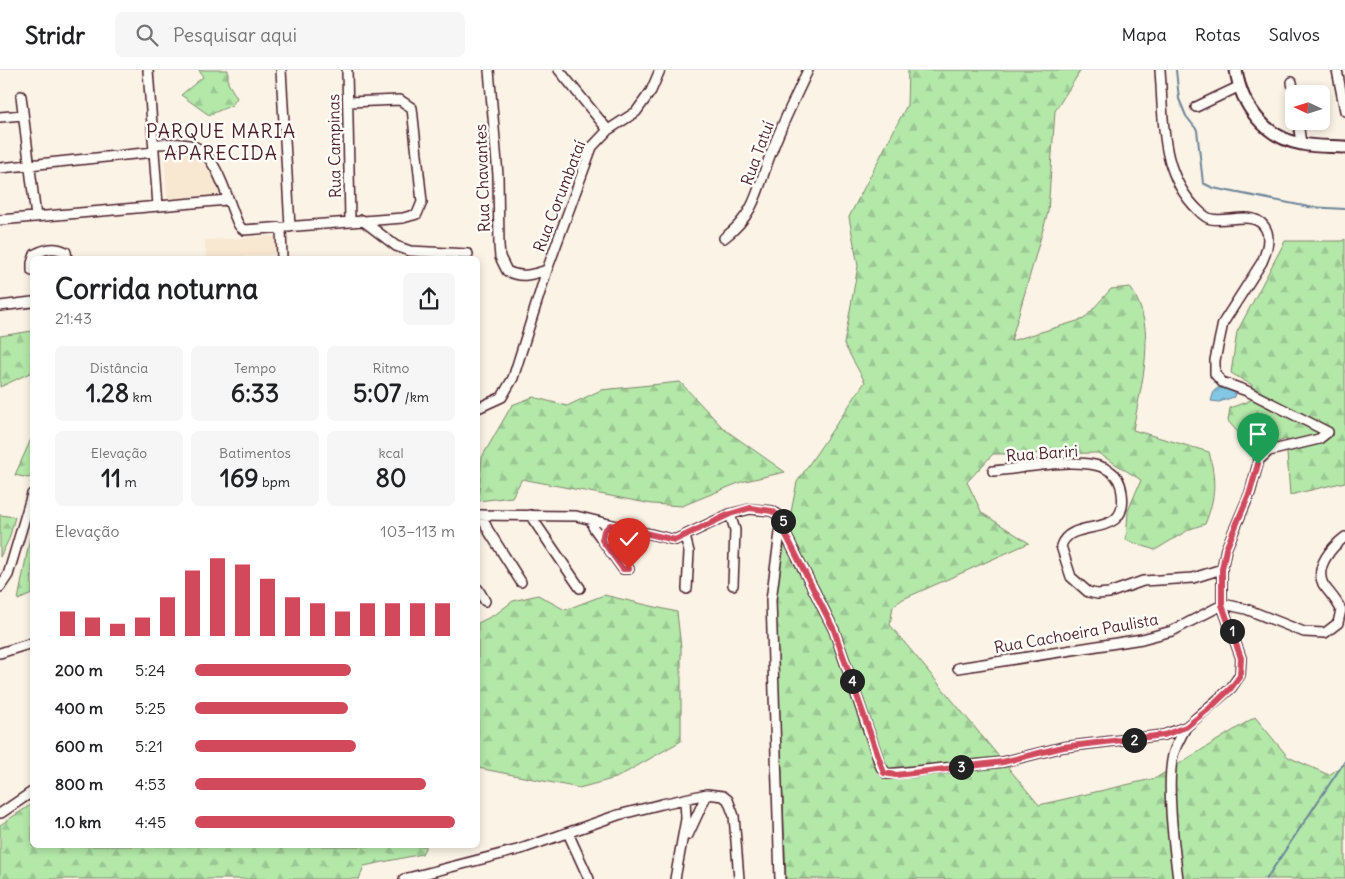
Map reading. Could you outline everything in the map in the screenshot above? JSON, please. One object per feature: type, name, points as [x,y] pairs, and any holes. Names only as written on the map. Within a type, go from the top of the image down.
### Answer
[{"type":"main road","points":[[1236,70],[1238,87],[1248,106],[1266,126],[1283,138],[1301,144],[1345,146]]},
{"type":"street","points":[[148,70],[158,206]]},
{"type":"street","points":[[281,70],[290,227]]},
{"type":"street","name":"Rua Campinas","points":[[347,70],[350,221]]},
{"type":"street","name":"Rua Chavantes","points":[[489,70],[495,122],[500,257],[507,271],[520,275],[526,276],[547,270]]},
{"type":"street","points":[[558,70],[608,130]]},
{"type":"street","name":"Rua Corumbataí","points":[[480,407],[497,400],[507,390],[513,378],[547,270],[588,156],[598,140],[608,130],[636,112],[650,91],[660,70]]},
{"type":"street","name":"Rua Tatuí","points":[[724,238],[738,228],[752,206],[773,148],[808,70]]},
{"type":"street","points":[[480,515],[576,516],[675,540],[730,514],[758,508],[772,511],[782,518],[783,529],[834,630],[881,767],[887,774],[1003,762],[1063,747],[1164,735],[1186,727],[1231,688],[1240,676],[1241,658],[1222,605],[1222,569],[1226,549],[1250,492],[1262,456],[1269,451],[1319,439],[1328,432],[1280,407],[1222,382],[1215,374],[1215,360],[1222,323],[1262,262],[1266,254],[1268,238],[1264,226],[1255,220],[1212,219],[1204,216],[1177,182],[1168,162],[1165,144],[1160,70]]},
{"type":"street","points":[[1337,70],[1345,110]]},
{"type":"street","points":[[1196,107],[1238,87]]},
{"type":"street","points":[[21,96],[36,217]]},
{"type":"street","points":[[0,168],[30,166],[182,144],[199,148],[214,167],[241,228],[254,231],[410,217],[420,212],[422,202],[413,114],[409,104],[400,100],[348,102]]},
{"type":"street","points":[[0,117],[23,115]]},
{"type":"street","points":[[1299,130],[1301,144]]},
{"type":"street","points":[[0,220],[228,200]]},
{"type":"street","points":[[362,220],[402,249],[419,253],[468,254]]},
{"type":"street","points":[[281,228],[282,256]]},
{"type":"street","points":[[34,256],[45,249],[62,250],[66,252],[67,256]]},
{"type":"street","points":[[0,306],[30,302]]},
{"type":"street","name":"Rua Bariri","points":[[993,472],[1059,464],[1081,464],[1108,469],[1117,477],[1123,500],[1122,510],[1116,519],[1106,524],[1070,534],[1061,546],[1071,577],[1088,592],[1109,593],[1143,581],[1193,578],[1222,569]]},
{"type":"street","points":[[0,587],[8,575],[30,501]]},
{"type":"street","points":[[730,514],[735,533],[733,585]]},
{"type":"street","points":[[530,515],[580,588]]},
{"type":"street","points":[[480,517],[521,582]]},
{"type":"street","points":[[780,879],[771,600],[782,518]]},
{"type":"street","points":[[592,520],[602,540],[623,569],[629,569]]},
{"type":"street","points":[[602,540],[604,531],[610,525]]},
{"type":"street","points":[[686,536],[689,552],[687,589]]},
{"type":"street","points":[[1222,605],[1246,609],[1304,632],[1325,633],[1338,622],[1342,610],[1322,581],[1323,564],[1334,544],[1345,537]]},
{"type":"street","points":[[480,593],[485,601]]},
{"type":"street","name":"Rua Cachoeira Paulista","points":[[958,668],[1142,639],[1172,630],[1222,605]]},
{"type":"street","points":[[0,653],[30,644]]},
{"type":"street","points":[[1178,879],[1174,845],[1171,774],[1174,753],[1186,727]]},
{"type":"street","points":[[1,813],[30,793]]},
{"type":"street","points":[[675,879],[683,847],[698,808],[707,794]]},
{"type":"street","points":[[404,879],[521,849],[618,815],[707,794],[723,796],[728,800],[734,816],[738,879]]},
{"type":"street","points":[[683,847],[686,819],[685,799]]},
{"type":"street","points":[[568,833],[589,879]]},
{"type":"shaded area","points":[[168,149],[192,151],[200,157],[217,182],[220,189],[218,196],[171,199],[167,197],[164,155]]},
{"type":"shaded area","points":[[274,236],[277,239],[278,247],[274,255],[206,256],[205,240]]},
{"type":"green space","points":[[199,70],[228,70],[228,83],[237,98],[232,105],[209,115],[181,95],[203,77]]},
{"type":"green space","points":[[908,70],[1081,70],[1055,111],[1048,212],[1011,341],[1084,319],[1111,289],[1130,287],[1139,303],[1144,320],[1146,338],[1143,375],[1133,430],[1209,452],[1214,488],[1205,524],[1190,529],[1155,550],[1126,540],[1128,511],[1141,480],[1098,453],[993,454],[967,482],[982,513],[1029,543],[903,599],[893,606],[890,625],[1039,805],[1156,778],[1255,717],[1288,757],[1329,775],[1345,764],[1345,879],[786,879],[775,592],[797,482],[865,382],[844,344],[858,266],[849,217],[907,105]]},
{"type":"green space","points":[[1345,239],[1345,482],[1290,495],[1286,439],[1254,451],[1228,421],[1230,408],[1251,400],[1252,385],[1231,373],[1237,332],[1285,241],[1342,241]]},
{"type":"green space","points":[[30,331],[30,373],[0,387],[0,336]]},
{"type":"green space","points":[[680,382],[724,429],[785,472],[741,482],[682,506],[652,504],[522,479],[512,497],[480,501],[482,457],[512,405],[533,397],[567,406],[601,390]]},
{"type":"green space","points":[[30,441],[30,477],[15,475]]},
{"type":"green space","points":[[0,515],[15,517],[9,539],[0,557]]},
{"type":"green space","points":[[30,537],[30,595],[18,600]]},
{"type":"green space","points":[[538,595],[565,610],[604,595],[677,612],[681,648],[681,741],[616,778],[579,788],[480,768],[480,622],[496,614],[513,601]]},
{"type":"green space","points":[[30,805],[30,848],[425,848],[422,854],[364,866],[359,879],[0,879],[0,825]]},
{"type":"water","points":[[1219,387],[1235,392],[1234,397],[1219,402],[1211,401],[1214,391]]},
{"type":"waterway","points":[[1176,70],[1179,99],[1186,116],[1197,130],[1203,183],[1213,188],[1309,207],[1345,209]]},
{"type":"waterway","points":[[1266,879],[1345,761]]},
{"type":"district","name":"PARQUE MARIA APARECIDA","points":[[221,142]]},
{"type":"route","points":[[629,569],[623,569],[602,540],[604,531],[610,525],[675,540],[730,514],[750,508],[772,511],[782,518],[783,529],[834,630],[884,773],[896,775],[1003,762],[1063,747],[1136,740],[1164,735],[1186,727],[1210,708],[1231,688],[1240,676],[1242,668],[1241,658],[1222,605],[1222,563],[1250,492],[1258,464]]}]
